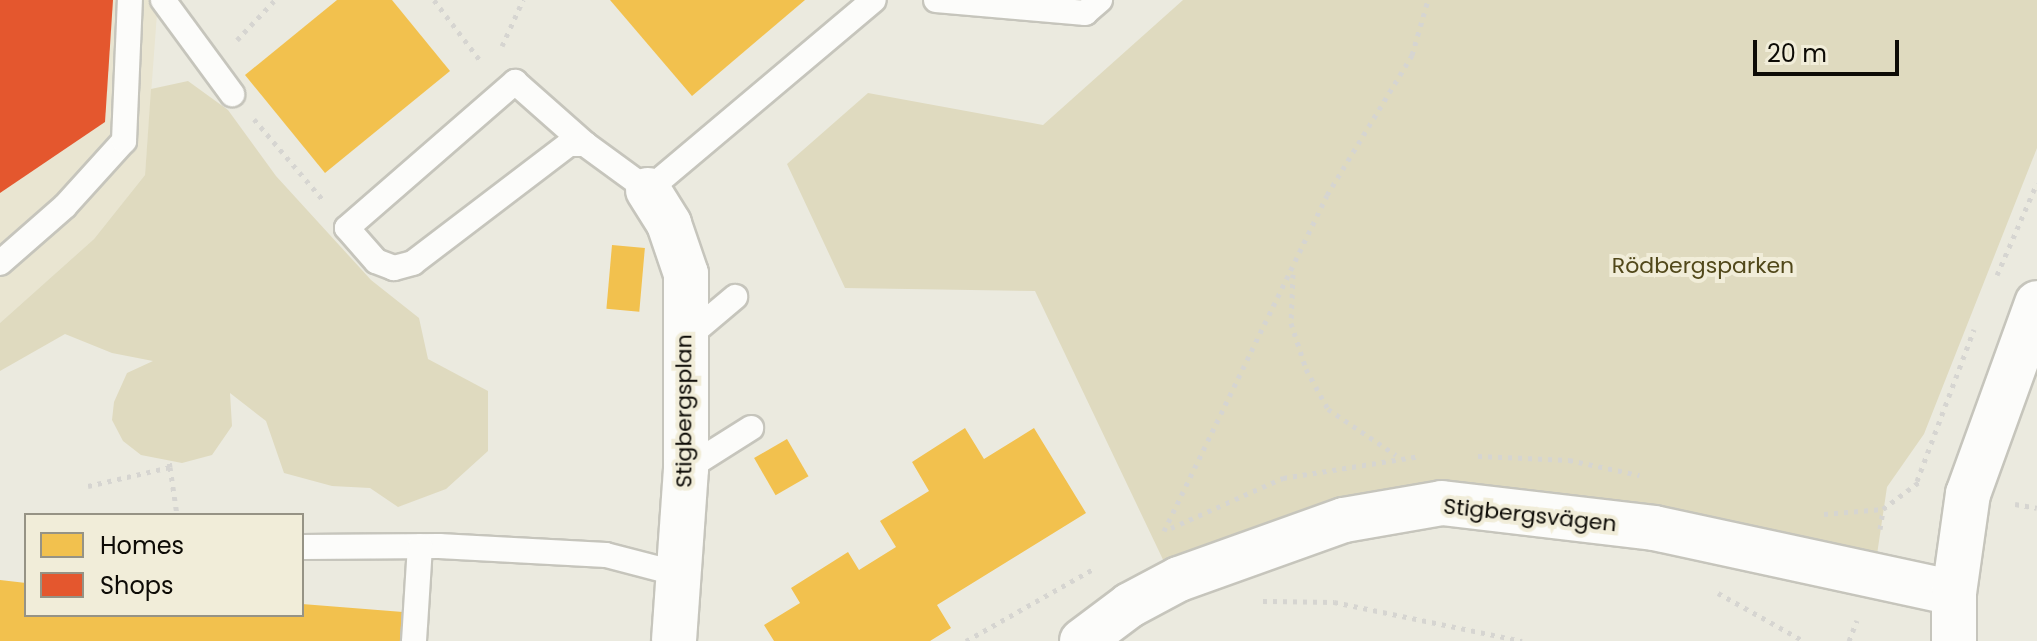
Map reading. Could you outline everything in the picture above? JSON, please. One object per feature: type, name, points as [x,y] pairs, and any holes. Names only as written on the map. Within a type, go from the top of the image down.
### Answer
[{"type":"street","name":"Stigbergsplan","points":[[648,190],[669,224],[686,274],[686,469],[674,641]]},
{"type":"street","points":[[1954,641],[1954,593],[1968,494],[2037,303]]},
{"type":"street","name":"Stigbergsvägen","points":[[1082,641],[1130,605],[1179,579],[1344,520],[1442,503],[1654,528],[1954,593]]},
{"type":"lane","points":[[0,263],[65,206],[124,141],[130,0]]},
{"type":"lane","points":[[163,0],[232,94]]},
{"type":"lane","points":[[585,144],[569,144],[413,263],[394,268],[376,261],[347,228],[515,82],[585,144],[648,190],[874,0]]},
{"type":"lane","points":[[936,0],[1085,13],[1100,0]]},
{"type":"lane","points":[[684,340],[735,297]]},
{"type":"lane","points":[[686,469],[751,428]]},
{"type":"lane","points":[[304,547],[420,546],[606,555],[679,574]]},
{"type":"lane","points":[[414,641],[420,546]]},
{"type":"path","points":[[275,0],[236,41],[227,72],[232,94],[347,228]]},
{"type":"path","points":[[434,0],[487,70]]},
{"type":"path","points":[[1164,531],[1327,195],[1412,55],[1428,0]]},
{"type":"path","points":[[1293,269],[1291,323],[1306,369],[1328,409],[1397,456]]},
{"type":"path","points":[[88,486],[169,464],[177,513]]},
{"type":"path","points":[[1709,590],[1745,604],[1804,641]]},
{"type":"path","points":[[1257,600],[1334,602],[1522,641]]},
{"type":"shaded area","points":[[0,0],[158,0],[145,175],[94,239],[0,323]]},
{"type":"green space","name":"Rödbergsparken","points":[[1183,0],[2037,0],[2037,148],[1924,434],[1887,487],[1874,575],[1442,503],[1167,568],[1035,291],[845,288],[787,164],[868,93],[1043,125]]},
{"type":"green space","points":[[188,81],[228,110],[276,176],[371,280],[419,318],[428,359],[488,391],[488,451],[446,489],[398,507],[370,488],[332,486],[284,473],[266,421],[230,393],[232,426],[212,455],[182,463],[141,455],[123,441],[112,420],[114,402],[127,373],[153,361],[112,353],[65,334],[0,371],[0,323],[94,239],[145,175],[151,89]]},
{"type":"building: Homes","points":[[337,0],[392,0],[450,71],[325,173],[245,75]]},
{"type":"building: Homes","points":[[610,0],[805,0],[692,96]]},
{"type":"building: Homes","points":[[612,245],[645,248],[639,312],[606,309]]},
{"type":"building: Homes","points":[[965,428],[984,459],[1034,428],[1086,513],[937,605],[951,628],[930,641],[774,641],[764,625],[800,603],[791,588],[848,552],[859,570],[896,547],[880,521],[929,491],[912,462]]},
{"type":"building: Homes","points":[[787,439],[808,476],[776,495],[754,458]]},
{"type":"building: Homes","points":[[0,580],[24,583],[24,617],[304,617],[304,604],[403,612],[402,641],[0,641]]},
{"type":"building: Shops","points":[[0,0],[113,0],[105,122],[0,193]]}]
